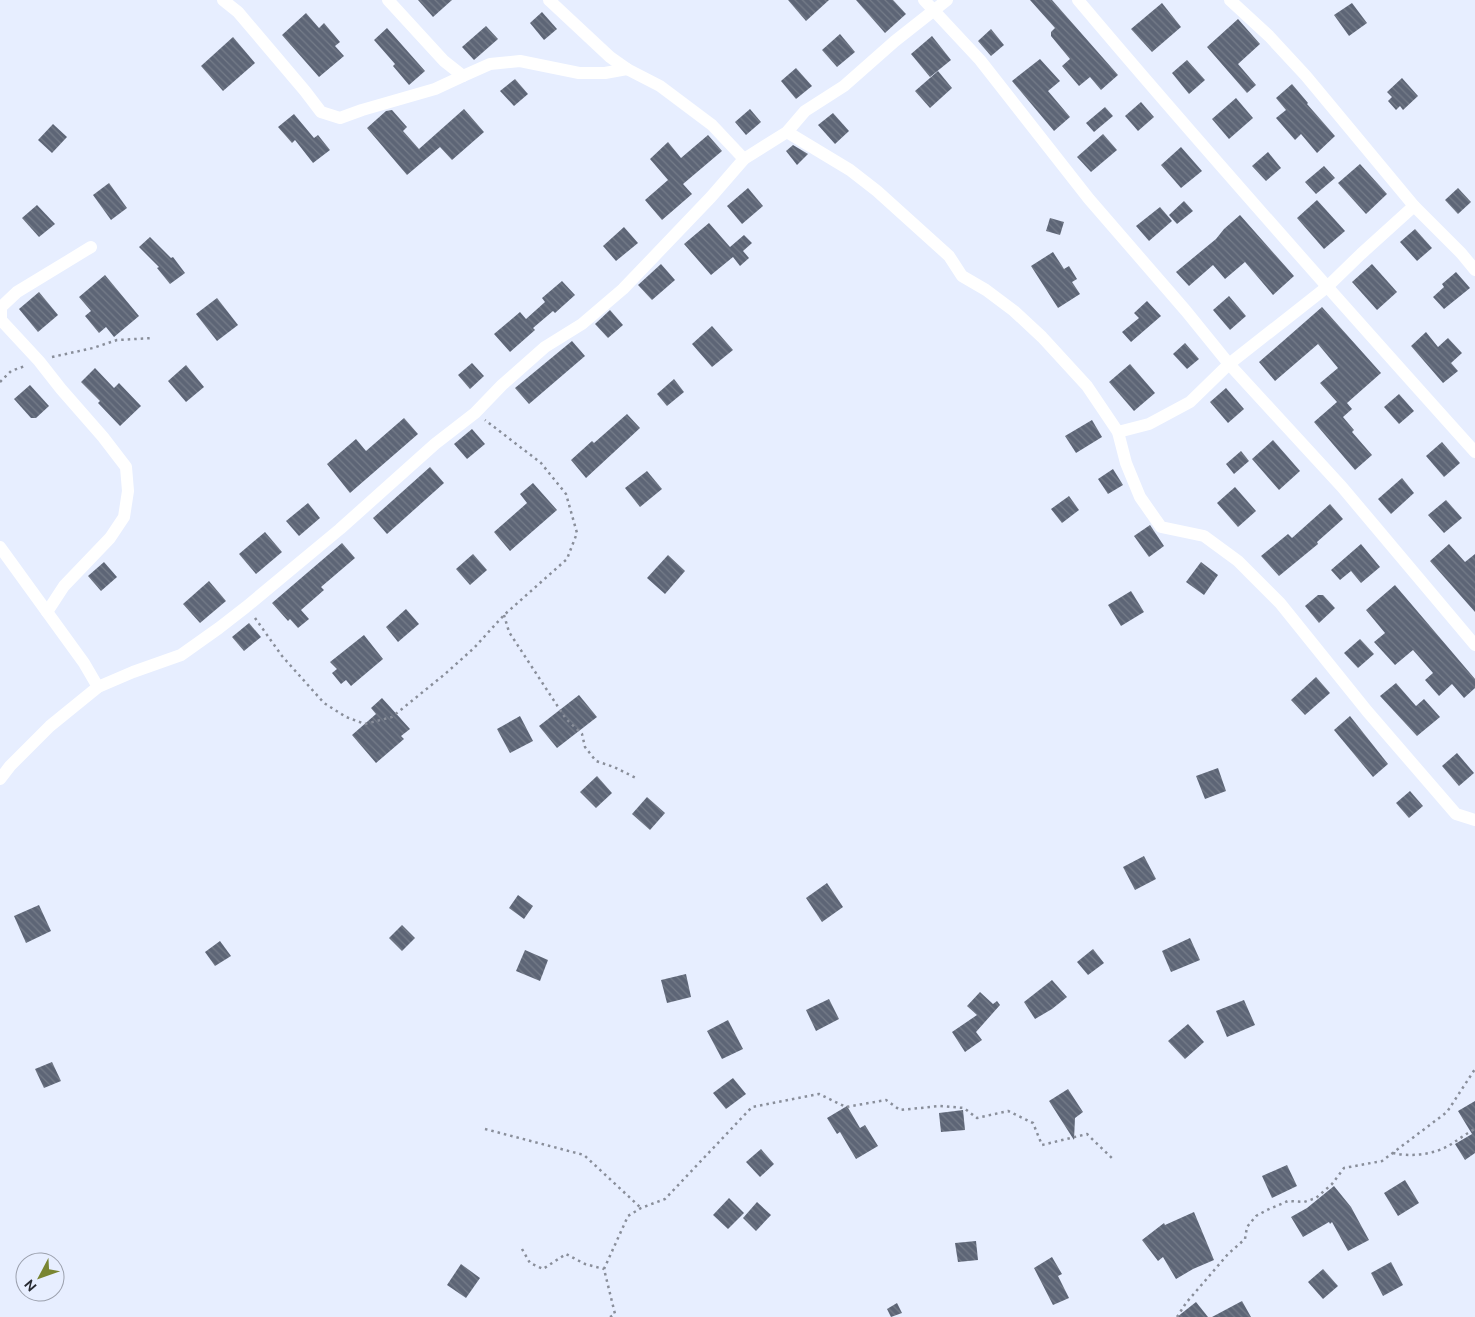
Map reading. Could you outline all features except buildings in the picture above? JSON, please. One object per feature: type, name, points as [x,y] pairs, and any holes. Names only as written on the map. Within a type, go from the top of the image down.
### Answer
[{"type":"street","points":[[224,0],[238,12],[321,112],[340,118],[435,89],[490,64],[520,61],[579,73],[605,73],[627,70]]},
{"type":"street","points":[[388,0],[444,61],[463,76]]},
{"type":"street","points":[[549,0],[610,57],[627,70],[660,86],[712,125],[744,159]]},
{"type":"street","points":[[924,0],[980,60],[1089,199],[1186,311],[1229,364],[1342,487],[1475,645]]},
{"type":"street","points":[[0,779],[10,766],[50,726],[98,687],[132,672],[180,655],[246,607],[340,529],[435,444],[476,413],[502,385],[545,347],[582,324],[623,289],[711,197],[744,159],[787,132],[805,111],[844,86],[895,41],[947,0]]},
{"type":"street","points":[[1078,0],[1144,79],[1475,452]]},
{"type":"street","points":[[1230,0],[1269,36],[1306,76],[1414,206],[1461,253],[1475,270]]},
{"type":"street","points":[[787,132],[850,170],[877,191],[948,256],[962,276],[986,290],[1014,311],[1042,338],[1087,386],[1118,432],[1126,463],[1140,497],[1161,527],[1204,536],[1238,561],[1280,603],[1367,711],[1456,814],[1475,820]]},
{"type":"street","points":[[1118,432],[1149,424],[1190,402],[1229,364],[1327,287],[1414,206]]},
{"type":"street","points":[[47,612],[64,586],[110,538],[124,517],[128,491],[126,467],[39,361],[1,320],[0,307],[17,292],[91,247]]},
{"type":"street","points":[[0,547],[98,687]]},
{"type":"path","points":[[0,382],[11,371],[59,354],[93,348],[118,340],[153,338]]},
{"type":"path","points":[[246,607],[282,656],[324,703],[346,717],[365,724],[392,717],[445,674],[474,648],[504,615],[567,559],[577,533],[566,494],[541,463],[476,413]]},
{"type":"path","points":[[504,615],[509,632],[566,719],[582,734],[585,747],[596,762],[614,767],[638,779]]},
{"type":"path","points":[[1177,1317],[1186,1303],[1228,1254],[1245,1239],[1247,1227],[1256,1216],[1288,1202],[1304,1202],[1316,1198],[1339,1176],[1344,1168],[1382,1162],[1447,1112],[1475,1069]]},
{"type":"path","points":[[610,1317],[615,1314],[604,1268],[628,1216],[641,1208],[665,1199],[752,1107],[818,1094],[846,1106],[886,1100],[900,1110],[940,1106],[964,1108],[977,1118],[1008,1111],[1033,1123],[1042,1145],[1087,1134],[1114,1160]]},
{"type":"path","points":[[485,1128],[584,1154],[641,1208]]},
{"type":"path","points":[[1392,1153],[1413,1155],[1432,1151],[1447,1146],[1475,1129]]},
{"type":"path","points":[[522,1249],[530,1263],[543,1269],[566,1254],[585,1264],[604,1268]]}]
